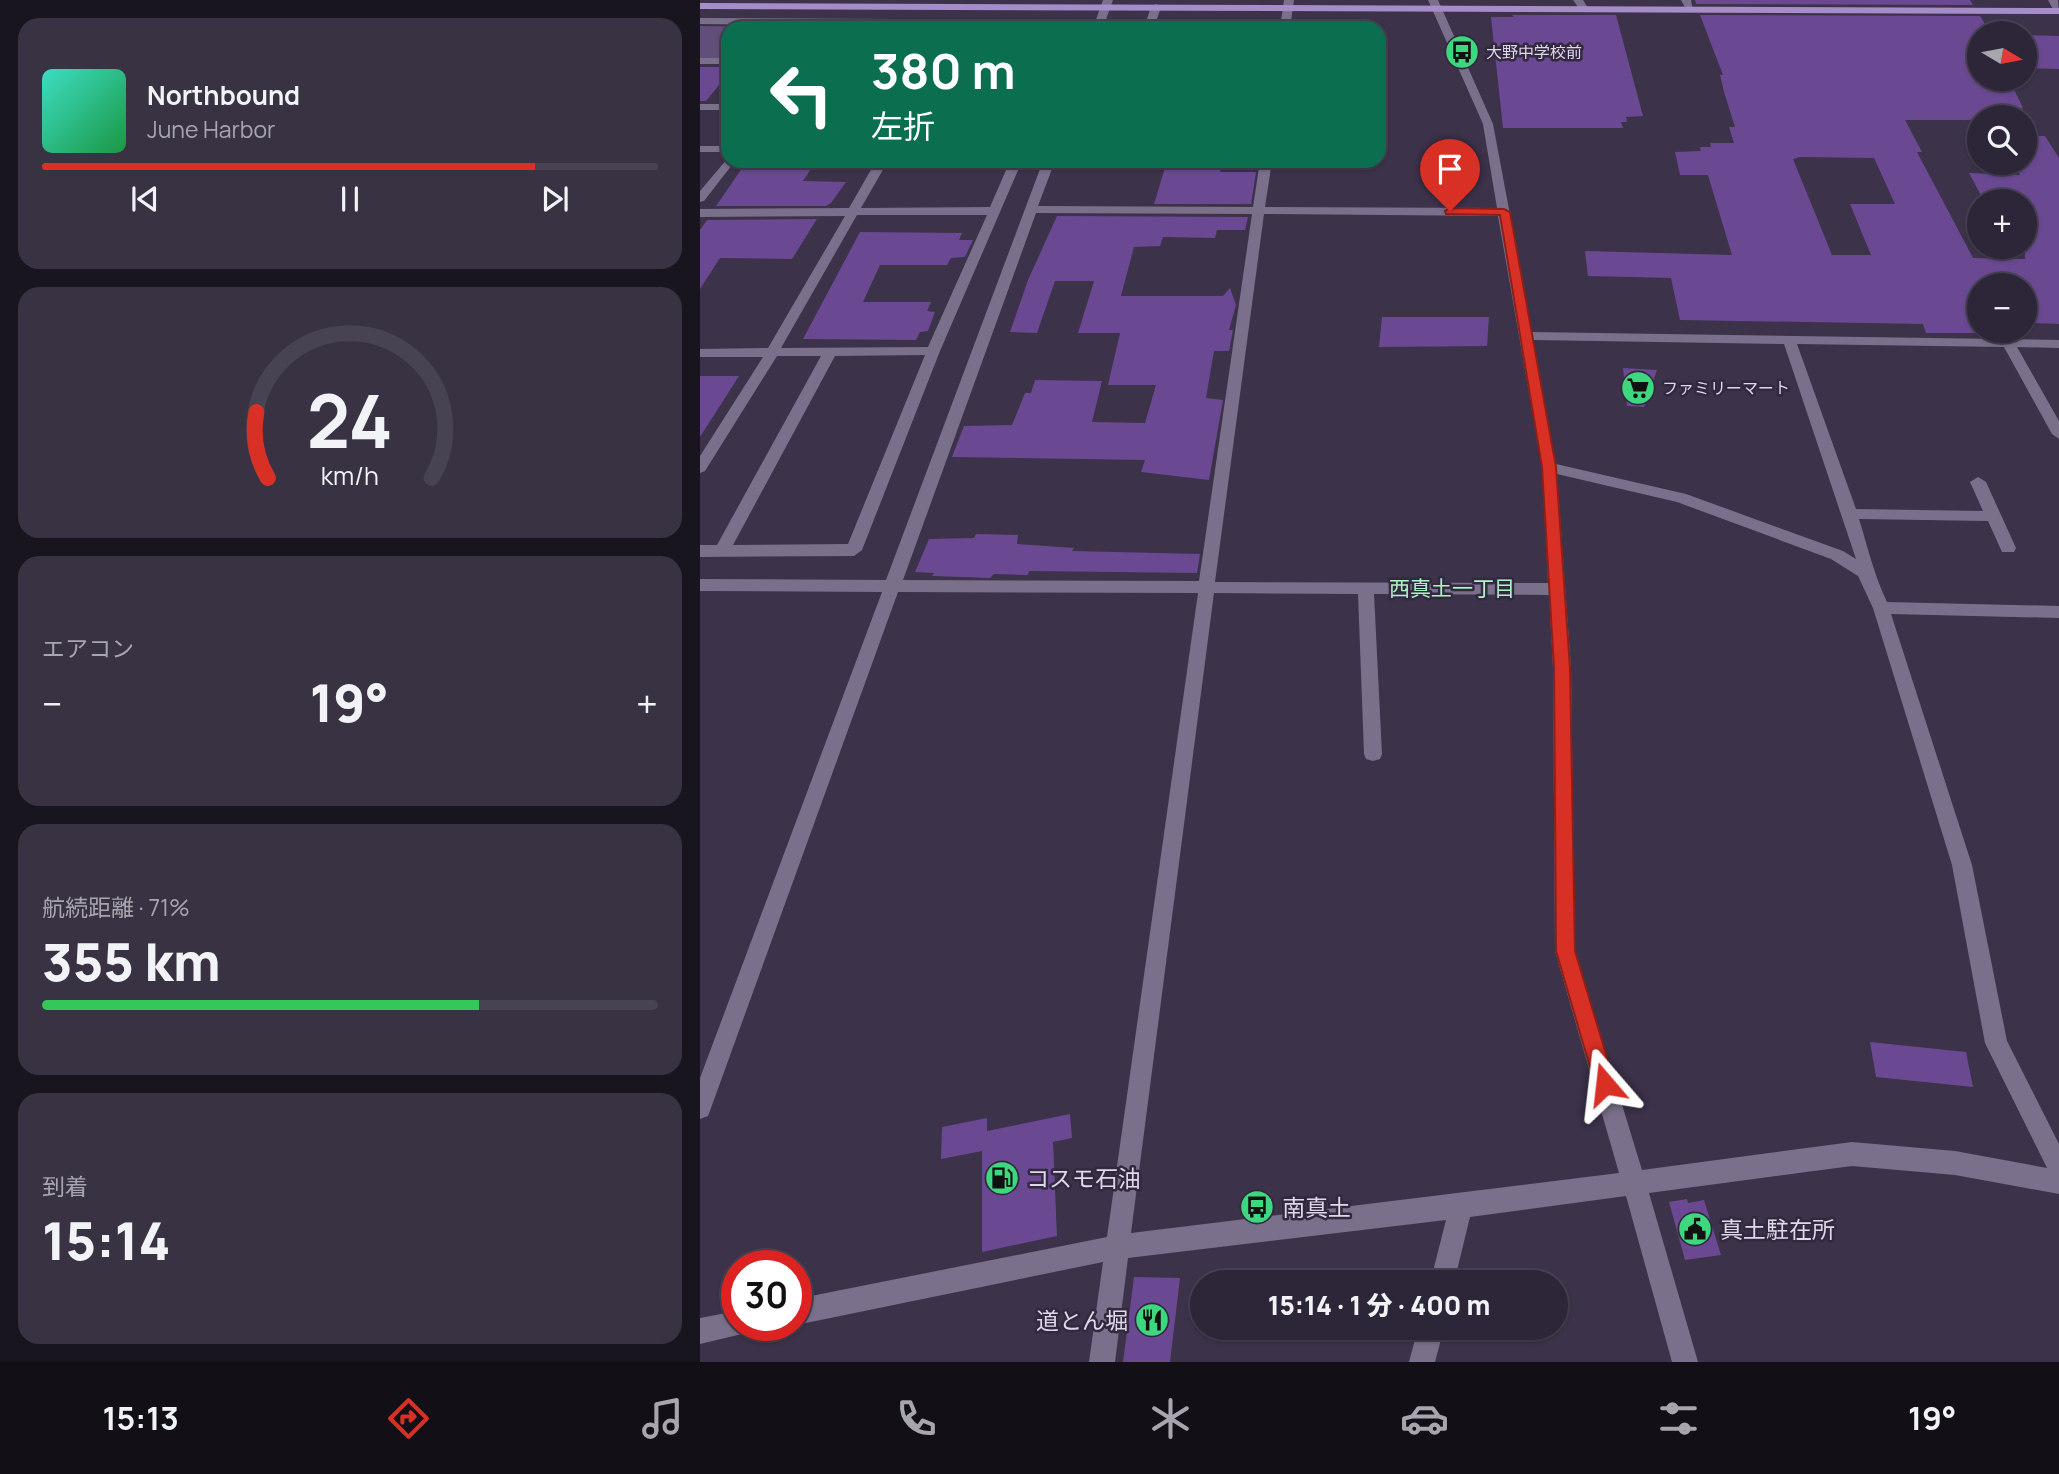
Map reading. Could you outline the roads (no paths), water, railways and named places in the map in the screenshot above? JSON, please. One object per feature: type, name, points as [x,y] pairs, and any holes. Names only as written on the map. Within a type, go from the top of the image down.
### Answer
[{"type":"main road","points":[[700,6],[847,3],[1107,3],[1156,7],[1289,4],[1688,4],[2058,11]]},
{"type":"street","points":[[2053,0],[2058,11]]},
{"type":"street","points":[[834,21],[847,3]]},
{"type":"street","points":[[1101,21],[1107,3]]},
{"type":"street","points":[[1435,4],[1488,124],[1528,336],[1549,467],[1562,668],[1565,951],[1677,1327],[1685,1362]]},
{"type":"street","points":[[1151,21],[1156,7]]},
{"type":"street","points":[[700,20],[726,21]]},
{"type":"street","points":[[700,61],[721,61]]},
{"type":"street","points":[[700,107],[721,107]]},
{"type":"street","points":[[700,149],[721,149]]},
{"type":"street","points":[[700,199],[724,168]]},
{"type":"street","points":[[700,468],[772,353],[878,168]]},
{"type":"street","points":[[700,551],[854,550],[933,351],[1013,168]]},
{"type":"street","points":[[700,1108],[1047,168]]},
{"type":"street","points":[[1102,1362],[1265,168]]},
{"type":"street","points":[[1032,209],[1504,212]]},
{"type":"street","points":[[700,213],[993,211]]},
{"type":"street","points":[[1528,336],[1967,342]]},
{"type":"street","points":[[1789,340],[1850,514],[1864,559],[1865,572],[1881,608],[1962,865],[1996,1043],[2059,1168]]},
{"type":"street","points":[[2008,343],[2059,344]]},
{"type":"street","points":[[2008,343],[2059,434]]},
{"type":"street","points":[[700,353],[933,351]]},
{"type":"street","points":[[722,551],[830,352]]},
{"type":"street","points":[[1549,467],[1681,498],[1837,555],[1865,572]]},
{"type":"street","points":[[1978,482],[2008,548]]},
{"type":"street","points":[[1850,514],[1994,516]]},
{"type":"street","points":[[700,585],[1556,589]]},
{"type":"street","points":[[1366,588],[1373,754]]},
{"type":"street","points":[[1881,608],[2059,612]]},
{"type":"street","points":[[812,1309],[1118,1247],[1461,1206],[1633,1181],[1852,1154],[1955,1163],[2059,1182]]},
{"type":"street","points":[[1445,1270],[1461,1206]]},
{"type":"street","points":[[700,1331],[721,1327]]},
{"type":"street","points":[[1422,1362],[1428,1340]]},
{"type":"place","name":"大野中学校前","points":[[1462,52]]},
{"type":"place","name":"ファミリーマート","points":[[1638,388]]},
{"type":"place","name":"コスモ石油","points":[[1002,1178]]},
{"type":"place","name":"南真土","points":[[1257,1207]]},
{"type":"place","name":"真土駐在所","points":[[1695,1229]]},
{"type":"place","name":"道とん堀","points":[[1152,1320]]},
{"type":"district","name":"西真土一丁目","points":[[1452,588]]}]
